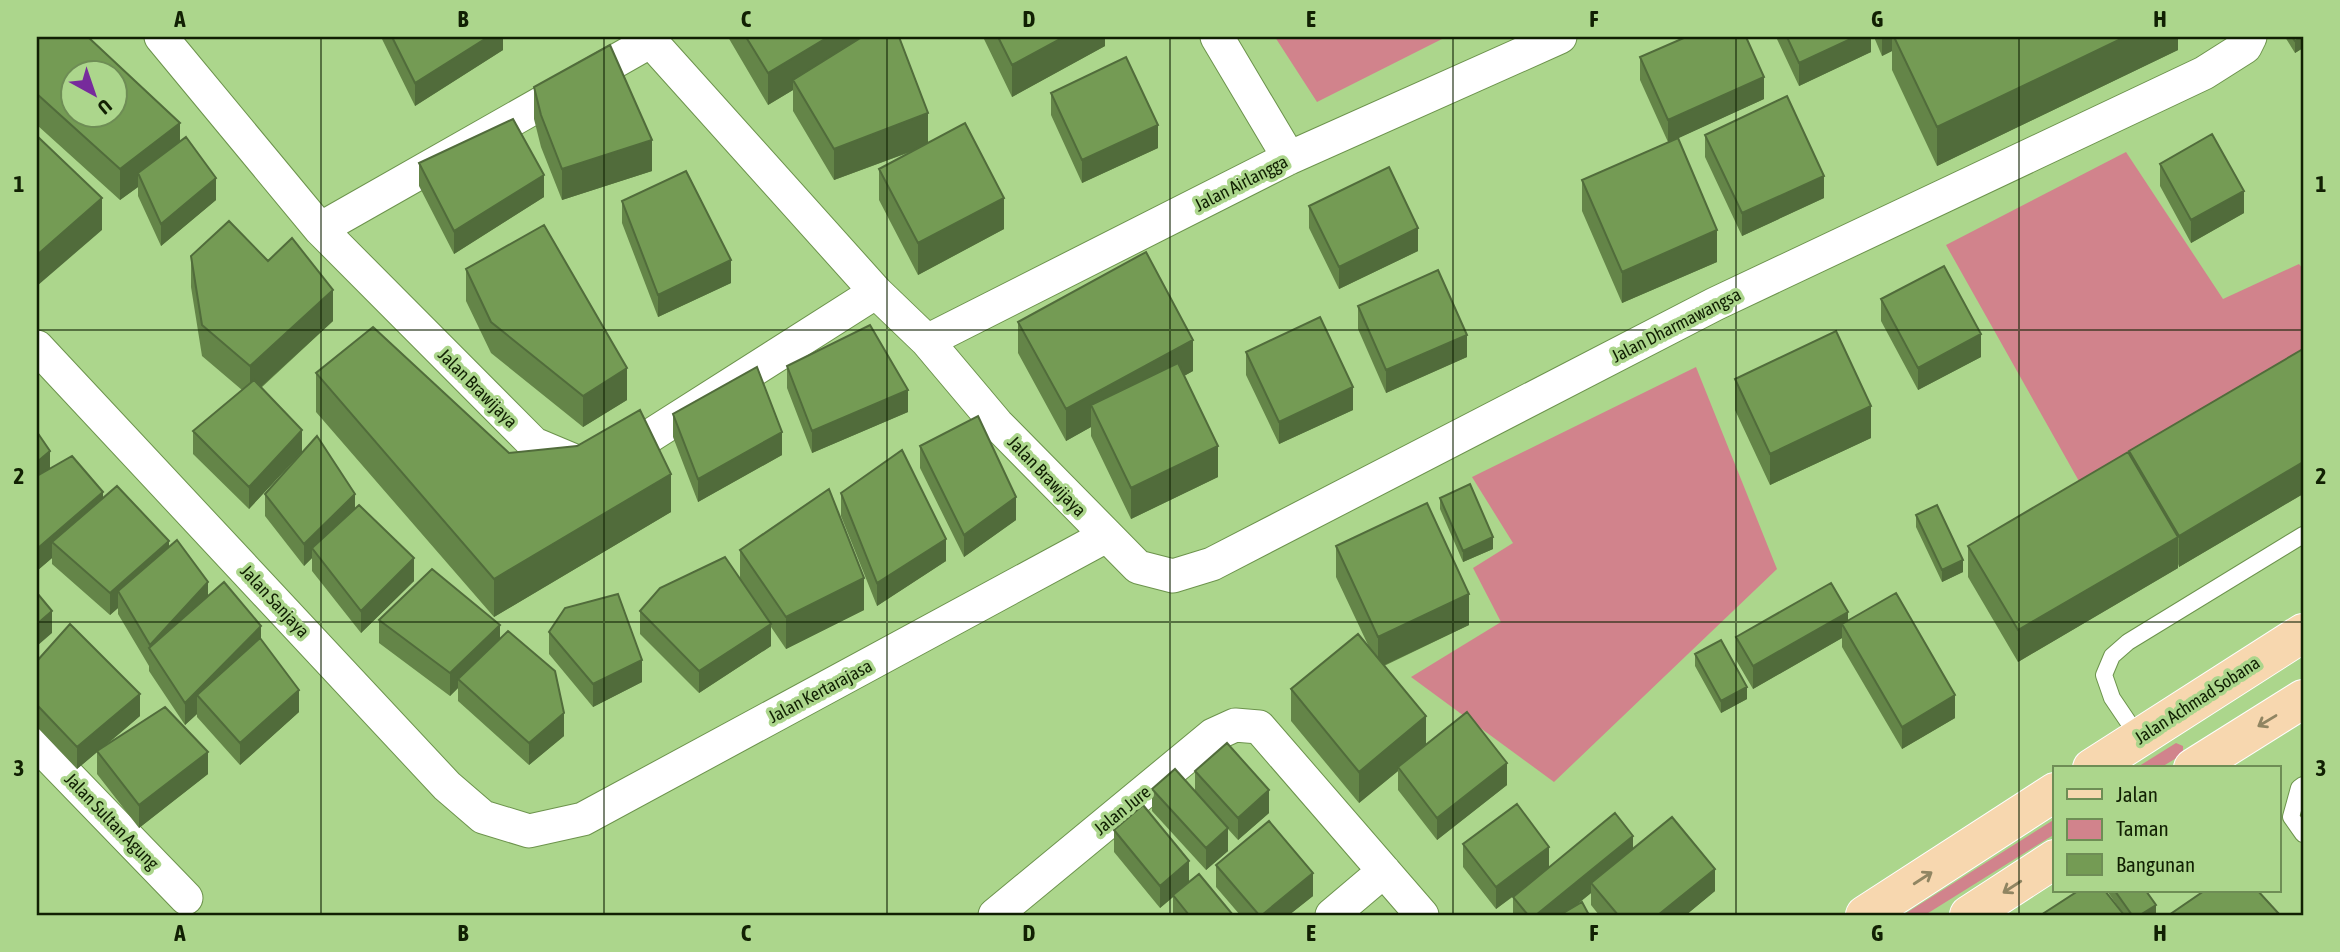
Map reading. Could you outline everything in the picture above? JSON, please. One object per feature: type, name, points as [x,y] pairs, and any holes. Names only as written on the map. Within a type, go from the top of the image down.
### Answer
[{"type":"main road","name":"Jalan Achmad Sobana","points":[[2095,766],[2303,634]]},
{"type":"main road","points":[[2200,698],[2231,743]]},
{"type":"main road","points":[[2196,766],[2303,699]]},
{"type":"main road","points":[[1865,915],[2053,793]]},
{"type":"main road","points":[[1969,915],[2053,860]]},
{"type":"street","name":"Jalan Brawijaya","points":[[161,37],[320,229],[534,444],[584,465],[623,453],[876,292]]},
{"type":"street","points":[[1217,37],[1289,158]]},
{"type":"street","name":"Jalan Airlangga","points":[[927,341],[1289,158],[1560,37]]},
{"type":"street","name":"Jalan Dharmawangsa","points":[[1106,536],[1138,567],[1173,576],[1212,564],[1715,304],[2204,73],[2245,47],[2250,37]]},
{"type":"street","name":"Jalan Brawijaya","points":[[650,39],[876,292],[927,341],[997,424],[1106,536]]},
{"type":"street","points":[[320,229],[650,39]]},
{"type":"street","name":"Jalan Sanjaya","points":[[37,347],[447,786],[483,817],[529,831]]},
{"type":"street","name":"Jalan Kertarajasa","points":[[529,831],[583,819],[1106,536]]},
{"type":"street","name":"Jalan Jure","points":[[995,915],[1213,735],[1235,725],[1259,727],[1384,871]]},
{"type":"street","name":"Jalan Sultan Agung","points":[[37,744],[186,898]]},
{"type":"street","points":[[1332,915],[1384,871],[1422,915]]},
{"type":"lane","points":[[2139,738],[2112,698],[2104,675],[2112,656],[2128,642],[2303,535]]},
{"type":"lane","points":[[2303,785],[2299,788],[2291,817],[2303,834]]},
{"type":"green space","points":[[1275,37],[1446,37],[1317,102]]},
{"type":"green space","points":[[2126,152],[2223,299],[2299,264],[2303,269],[2303,350],[2260,379],[2080,483],[1946,245]]},
{"type":"green space","points":[[1696,367],[1777,569],[1554,782],[1411,677],[1501,622],[1473,568],[1513,543],[1472,477]]},
{"type":"green space","points":[[2176,743],[2183,746],[2183,754],[2163,766],[2139,766]]},
{"type":"green space","points":[[2053,820],[2053,835],[1925,915],[1903,915]]},
{"type":"building","points":[[37,37],[88,37],[113,60],[60,60],[60,115],[37,94]]},
{"type":"building","points":[[392,37],[488,37],[415,83]]},
{"type":"building","points":[[746,37],[828,37],[768,73]]},
{"type":"building","points":[[862,37],[899,37],[928,113],[834,149],[793,80]]},
{"type":"building","points":[[998,37],[1064,37],[1012,65]]},
{"type":"building","points":[[1686,37],[1746,37],[1764,77],[1668,120],[1640,57]]},
{"type":"building","points":[[1787,37],[1855,37],[1799,63]]},
{"type":"building","points":[[1894,37],[2125,37],[1937,127]]},
{"type":"building","points":[[610,45],[652,140],[562,169],[541,115],[534,87]]},
{"type":"building","points":[[1126,57],[1158,125],[1082,160],[1051,93]]},
{"type":"building","points":[[130,76],[180,123],[120,169],[77,130],[130,130]]},
{"type":"building","points":[[1787,96],[1824,176],[1742,213],[1705,135]]},
{"type":"building","points":[[513,119],[544,175],[454,231],[419,163]]},
{"type":"building","points":[[965,123],[1004,198],[918,243],[879,169]]},
{"type":"building","points":[[2212,134],[2244,191],[2191,220],[2160,164]]},
{"type":"building","points":[[37,136],[102,198],[37,255]]},
{"type":"building","points":[[186,137],[216,178],[161,224],[138,173]]},
{"type":"building","points":[[1678,138],[1717,230],[1622,272],[1582,180]]},
{"type":"building","points":[[1389,167],[1418,228],[1339,267],[1309,206]]},
{"type":"building","points":[[686,171],[731,260],[658,295],[622,201]]},
{"type":"building","points":[[229,221],[268,261],[292,238],[333,290],[250,366],[202,325],[191,256]]},
{"type":"building","points":[[544,225],[627,368],[583,396],[491,322],[466,269]]},
{"type":"building","points":[[1146,252],[1193,340],[1066,409],[1018,322]]},
{"type":"building","points":[[1944,266],[1981,334],[1918,368],[1881,299]]},
{"type":"building","points":[[1438,270],[1467,335],[1386,370],[1358,306]]},
{"type":"building","points":[[1320,317],[1353,387],[1279,422],[1246,352]]},
{"type":"building","points":[[870,325],[908,390],[812,431],[787,366]]},
{"type":"building","points":[[373,327],[509,453],[577,446],[640,410],[671,474],[494,579],[316,373]]},
{"type":"building","points":[[1836,331],[1871,406],[1770,454],[1735,379]]},
{"type":"building","points":[[2303,349],[2303,462],[2179,536],[2129,451]]},
{"type":"building","points":[[1178,363],[1218,446],[1131,488],[1091,405]]},
{"type":"building","points":[[757,367],[782,432],[698,479],[673,414]]},
{"type":"building","points":[[254,380],[302,430],[249,487],[193,431]]},
{"type":"building","points":[[978,416],[1016,497],[964,535],[920,446]]},
{"type":"building","points":[[37,432],[50,451],[37,462]]},
{"type":"building","points":[[317,436],[355,494],[304,544],[265,494]]},
{"type":"building","points":[[902,450],[946,539],[877,583],[841,493]]},
{"type":"building","points":[[2128,452],[2178,537],[2018,630],[1968,546]]},
{"type":"building","points":[[72,456],[103,492],[38,548],[37,476]]},
{"type":"building","points":[[1470,484],[1493,537],[1463,551],[1440,498]]},
{"type":"building","points":[[117,486],[169,541],[110,593],[52,542]]},
{"type":"building","points":[[829,489],[864,578],[786,617],[740,550]]},
{"type":"building","points":[[1427,503],[1469,594],[1378,637],[1336,546]]},
{"type":"building","points":[[359,505],[414,558],[361,611],[312,548]]},
{"type":"building","points":[[1937,505],[1963,560],[1942,570],[1916,515]]},
{"type":"building","points":[[177,540],[208,582],[150,645],[118,591]]},
{"type":"building","points":[[725,557],[771,624],[699,671],[640,611],[660,588]]},
{"type":"building","points":[[432,569],[500,625],[450,673],[379,620]]},
{"type":"building","points":[[224,582],[261,626],[185,703],[149,648]]},
{"type":"building","points":[[1831,583],[1848,612],[1753,666],[1736,637]]},
{"type":"building","points":[[37,593],[52,611],[37,624]]},
{"type":"building","points":[[1896,593],[1955,695],[1902,727],[1842,624]]},
{"type":"building","points":[[618,594],[642,660],[593,684],[549,632],[565,608]]},
{"type":"building","points":[[70,624],[140,694],[77,747],[37,705],[37,661]]},
{"type":"building","points":[[508,631],[555,671],[564,713],[529,743],[458,679]]},
{"type":"building","points":[[1358,634],[1426,716],[1359,772],[1291,689]]},
{"type":"building","points":[[260,638],[299,690],[240,743],[197,695]]},
{"type":"building","points":[[1721,640],[1747,687],[1721,701],[1695,654]]},
{"type":"building","points":[[165,707],[208,752],[139,805],[97,751]]},
{"type":"building","points":[[1467,712],[1507,763],[1437,818],[1398,767]]},
{"type":"building","points":[[1227,743],[1269,790],[1238,818],[1195,771]]},
{"type":"building","points":[[1175,769],[1228,828],[1206,848],[1152,789]]},
{"type":"building","points":[[1517,804],[1549,847],[1496,887],[1463,844]]},
{"type":"building","points":[[1143,805],[1189,861],[1160,886],[1114,830]]},
{"type":"building","points":[[1615,813],[1633,836],[1536,915],[1528,915],[1513,897]]},
{"type":"building","points":[[1672,817],[1715,869],[1658,915],[1618,915],[1591,883]]},
{"type":"building","points":[[1269,821],[1313,873],[1259,915],[1216,865]]},
{"type":"building","points":[[1199,874],[1233,915],[1189,915],[1173,895]]},
{"type":"building","points":[[2076,892],[2106,892],[2124,915],[2041,915]]},
{"type":"building","points":[[2116,892],[2147,892],[2156,905],[2140,915],[2132,915]]},
{"type":"building","points":[[2203,892],[2259,892],[2280,915],[2169,915]]},
{"type":"building","points":[[1582,902],[1589,915],[1560,915]]}]
